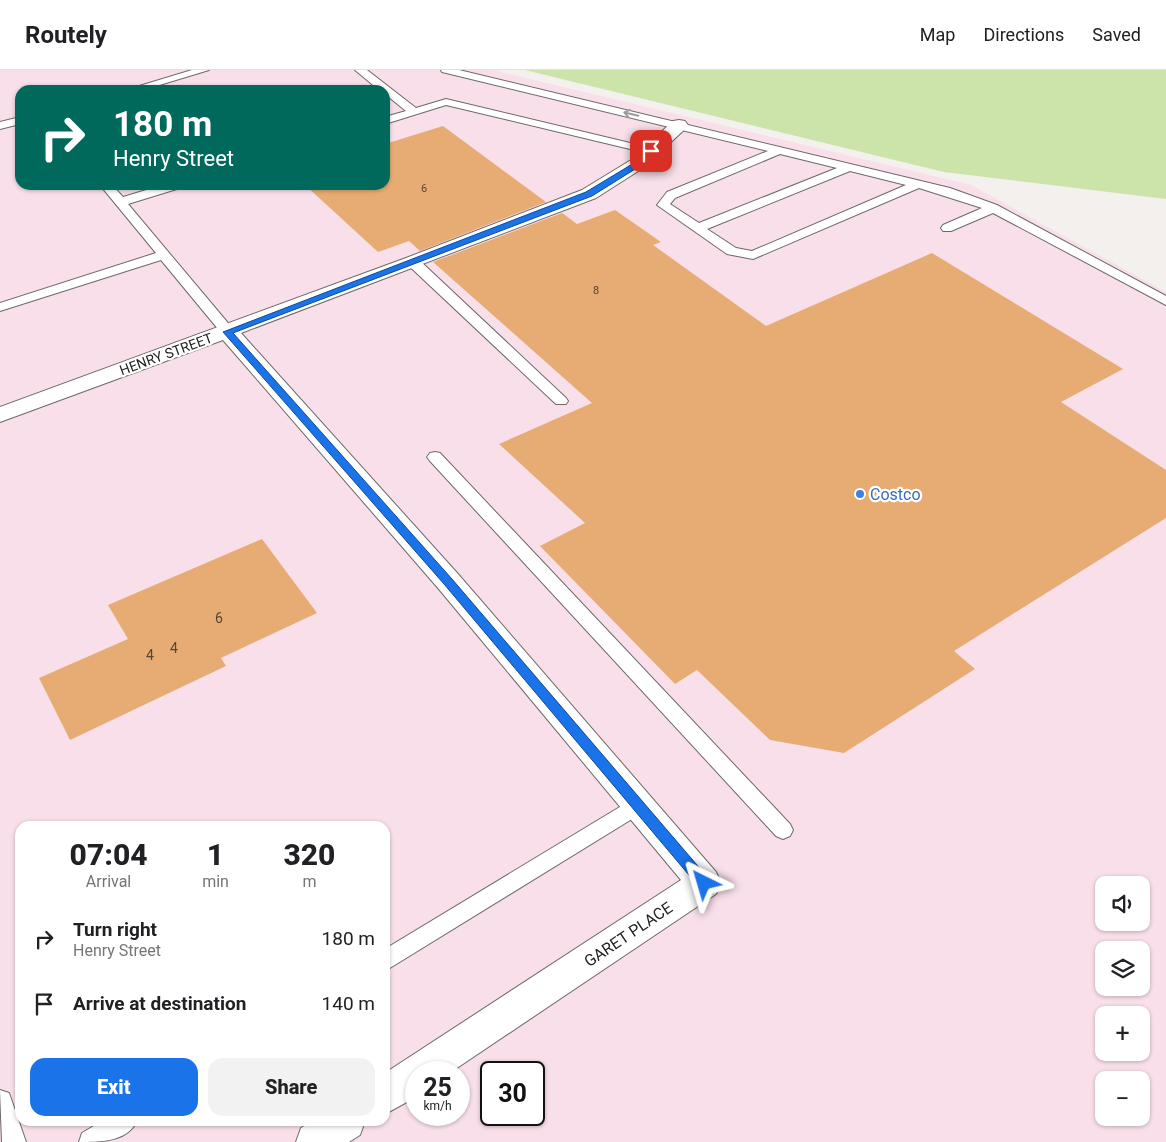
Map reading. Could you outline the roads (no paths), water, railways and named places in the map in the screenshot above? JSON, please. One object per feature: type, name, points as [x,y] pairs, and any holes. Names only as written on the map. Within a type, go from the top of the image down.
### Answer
[{"type":"street","name":"HENRY STREET","points":[[0,415],[228,332],[589,194],[637,164],[679,125]]},
{"type":"street","name":"GARET PLACE","points":[[228,332],[448,582],[704,883],[437,1061]]},
{"type":"street","name":"GARET PLACE","points":[[390,1093],[405,1083]]},
{"type":"street","points":[[316,1142],[339,1126]]},
{"type":"lane","points":[[149,85],[204,70]]},
{"type":"lane","points":[[360,70],[380,85]]},
{"type":"lane","points":[[446,70],[946,191],[993,208],[1166,302]]},
{"type":"lane","points":[[390,93],[415,112]]},
{"type":"lane","points":[[390,120],[446,102],[651,151]]},
{"type":"lane","points":[[0,126],[15,122]]},
{"type":"lane","points":[[782,150],[671,195],[663,204],[732,252],[753,255],[918,184]]},
{"type":"lane","points":[[698,228],[850,167]]},
{"type":"lane","points":[[110,190],[228,332]]},
{"type":"lane","points":[[120,202],[160,190]]},
{"type":"lane","points":[[947,228],[993,208]]},
{"type":"lane","points":[[0,307],[164,255]]},
{"type":"lane","points":[[413,262],[562,401]]},
{"type":"lane","points":[[435,457],[783,830]]},
{"type":"lane","points":[[390,958],[638,805]]},
{"type":"lane","points":[[0,1102],[14,1142]]},
{"type":"lane","points":[[91,1142],[117,1126]]},
{"type":"place","name":"Costco","points":[[860,494]]}]
